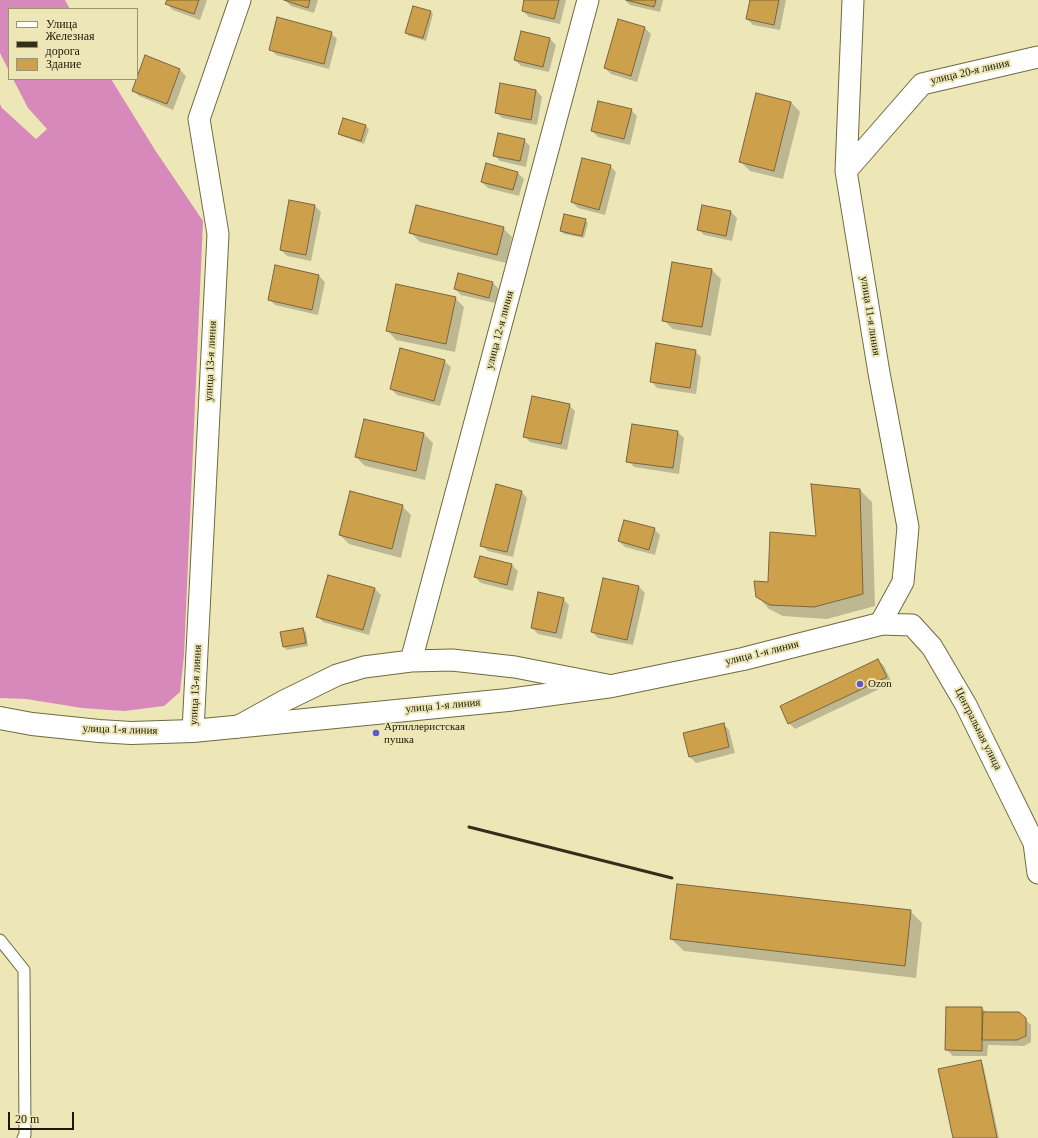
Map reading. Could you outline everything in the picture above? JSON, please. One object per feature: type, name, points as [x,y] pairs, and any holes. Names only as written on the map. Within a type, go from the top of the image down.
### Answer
[{"type":"street","name":"улица 13-я линия","points":[[193,731],[218,234],[199,119],[240,0]]},
{"type":"street","name":"улица 12-я линия","points":[[411,661],[588,0]]},
{"type":"street","name":"улица 11-я линия","points":[[853,0],[846,170],[879,373],[908,526],[903,582],[880,624]]},
{"type":"street","name":"улица 20-я линия","points":[[846,170],[922,84],[1038,56]]},
{"type":"street","name":"улица 1-я линия","points":[[0,718],[32,724],[99,731],[131,733],[193,731],[508,700],[612,686],[743,659],[880,624]]},
{"type":"street","name":"Центральная улица","points":[[880,624],[912,625],[932,647],[966,705],[1034,843],[1038,873]]},
{"type":"street","points":[[236,727],[337,675],[364,667],[411,661],[452,660],[515,667],[612,686]]},
{"type":"lane","points":[[0,940],[24,970],[25,1135],[23,1138]]},
{"type":"shaded area","points":[[0,0],[65,0],[69,8],[8,8],[8,69],[0,53]]},
{"type":"shaded area","points":[[14,80],[112,80],[155,150],[203,221],[184,655],[180,692],[164,706],[124,711],[82,708],[26,699],[0,698],[0,104],[2,108],[36,139],[47,129],[28,108]]},
{"type":"building","points":[[167,0],[199,0],[194,14],[165,4]]},
{"type":"building","points":[[284,0],[310,0],[308,8]]},
{"type":"building","points":[[524,0],[559,0],[554,19],[522,11]]},
{"type":"building","points":[[626,0],[656,0],[654,7]]},
{"type":"building","points":[[750,0],[779,0],[774,25],[746,19]]},
{"type":"building","points":[[413,6],[431,11],[423,38],[405,33]]},
{"type":"building","points":[[277,17],[332,32],[324,64],[269,50]]},
{"type":"building","points":[[618,19],[645,27],[631,76],[604,68]]},
{"type":"building","points":[[521,31],[550,38],[543,67],[514,60]]},
{"type":"building","points":[[145,55],[180,69],[167,104],[132,91],[136,80],[138,80],[138,74]]},
{"type":"building","points":[[500,83],[536,90],[531,120],[495,113]]},
{"type":"building","points":[[756,93],[791,102],[774,171],[739,162]]},
{"type":"building","points":[[598,101],[632,109],[624,139],[591,131]]},
{"type":"building","points":[[343,118],[366,125],[361,141],[338,134]]},
{"type":"building","points":[[498,133],[525,139],[520,161],[493,156]]},
{"type":"building","points":[[582,158],[611,165],[599,210],[571,202]]},
{"type":"building","points":[[486,163],[518,172],[513,190],[481,182]]},
{"type":"building","points":[[289,200],[315,205],[306,255],[280,250]]},
{"type":"building","points":[[416,205],[504,227],[497,255],[409,233]]},
{"type":"building","points":[[702,205],[731,211],[726,236],[697,230]]},
{"type":"building","points":[[564,214],[586,219],[582,236],[560,231]]},
{"type":"building","points":[[672,262],[712,269],[702,327],[662,321]]},
{"type":"building","points":[[275,265],[319,275],[312,310],[268,300]]},
{"type":"building","points":[[458,273],[493,282],[489,298],[454,289]]},
{"type":"building","points":[[396,284],[456,297],[446,344],[386,331]]},
{"type":"building","points":[[656,343],[696,350],[690,388],[650,382]]},
{"type":"building","points":[[400,348],[445,360],[434,401],[390,389]]},
{"type":"building","points":[[532,396],[570,404],[561,444],[523,437]]},
{"type":"building","points":[[364,419],[424,433],[416,471],[355,457]]},
{"type":"building","points":[[632,424],[678,431],[673,468],[626,462]]},
{"type":"building","points":[[496,484],[522,491],[507,552],[480,546]]},
{"type":"building","points":[[811,484],[860,489],[863,594],[814,607],[770,605],[756,597],[754,581],[768,582],[770,532],[816,536]]},
{"type":"building","points":[[350,491],[403,505],[392,549],[339,535]]},
{"type":"building","points":[[624,520],[655,528],[649,550],[618,541]]},
{"type":"building","points":[[480,556],[512,564],[507,585],[474,577]]},
{"type":"building","points":[[328,575],[375,588],[363,630],[316,617]]},
{"type":"building","points":[[603,578],[639,586],[627,640],[591,632]]},
{"type":"building","points":[[538,592],[564,598],[556,633],[531,628]]},
{"type":"building","points":[[303,628],[306,643],[283,647],[280,632]]},
{"type":"building","points":[[878,659],[887,677],[788,724],[780,706]]},
{"type":"building","points":[[724,723],[729,747],[689,757],[683,733]]},
{"type":"building","points":[[677,884],[911,910],[905,966],[670,939]]},
{"type":"building","points":[[946,1007],[982,1007],[982,1051],[945,1050]]},
{"type":"building","points":[[983,1012],[1019,1012],[1026,1018],[1026,1036],[1017,1040],[982,1040]]},
{"type":"building","points":[[981,1060],[997,1138],[953,1138],[938,1069]]},
{"type":"railway","points":[[469,827],[672,878]]},
{"type":"place","name":"Ozon","points":[[860,684]]},
{"type":"place","name":"Артиллеристская пушка","points":[[376,733]]}]
